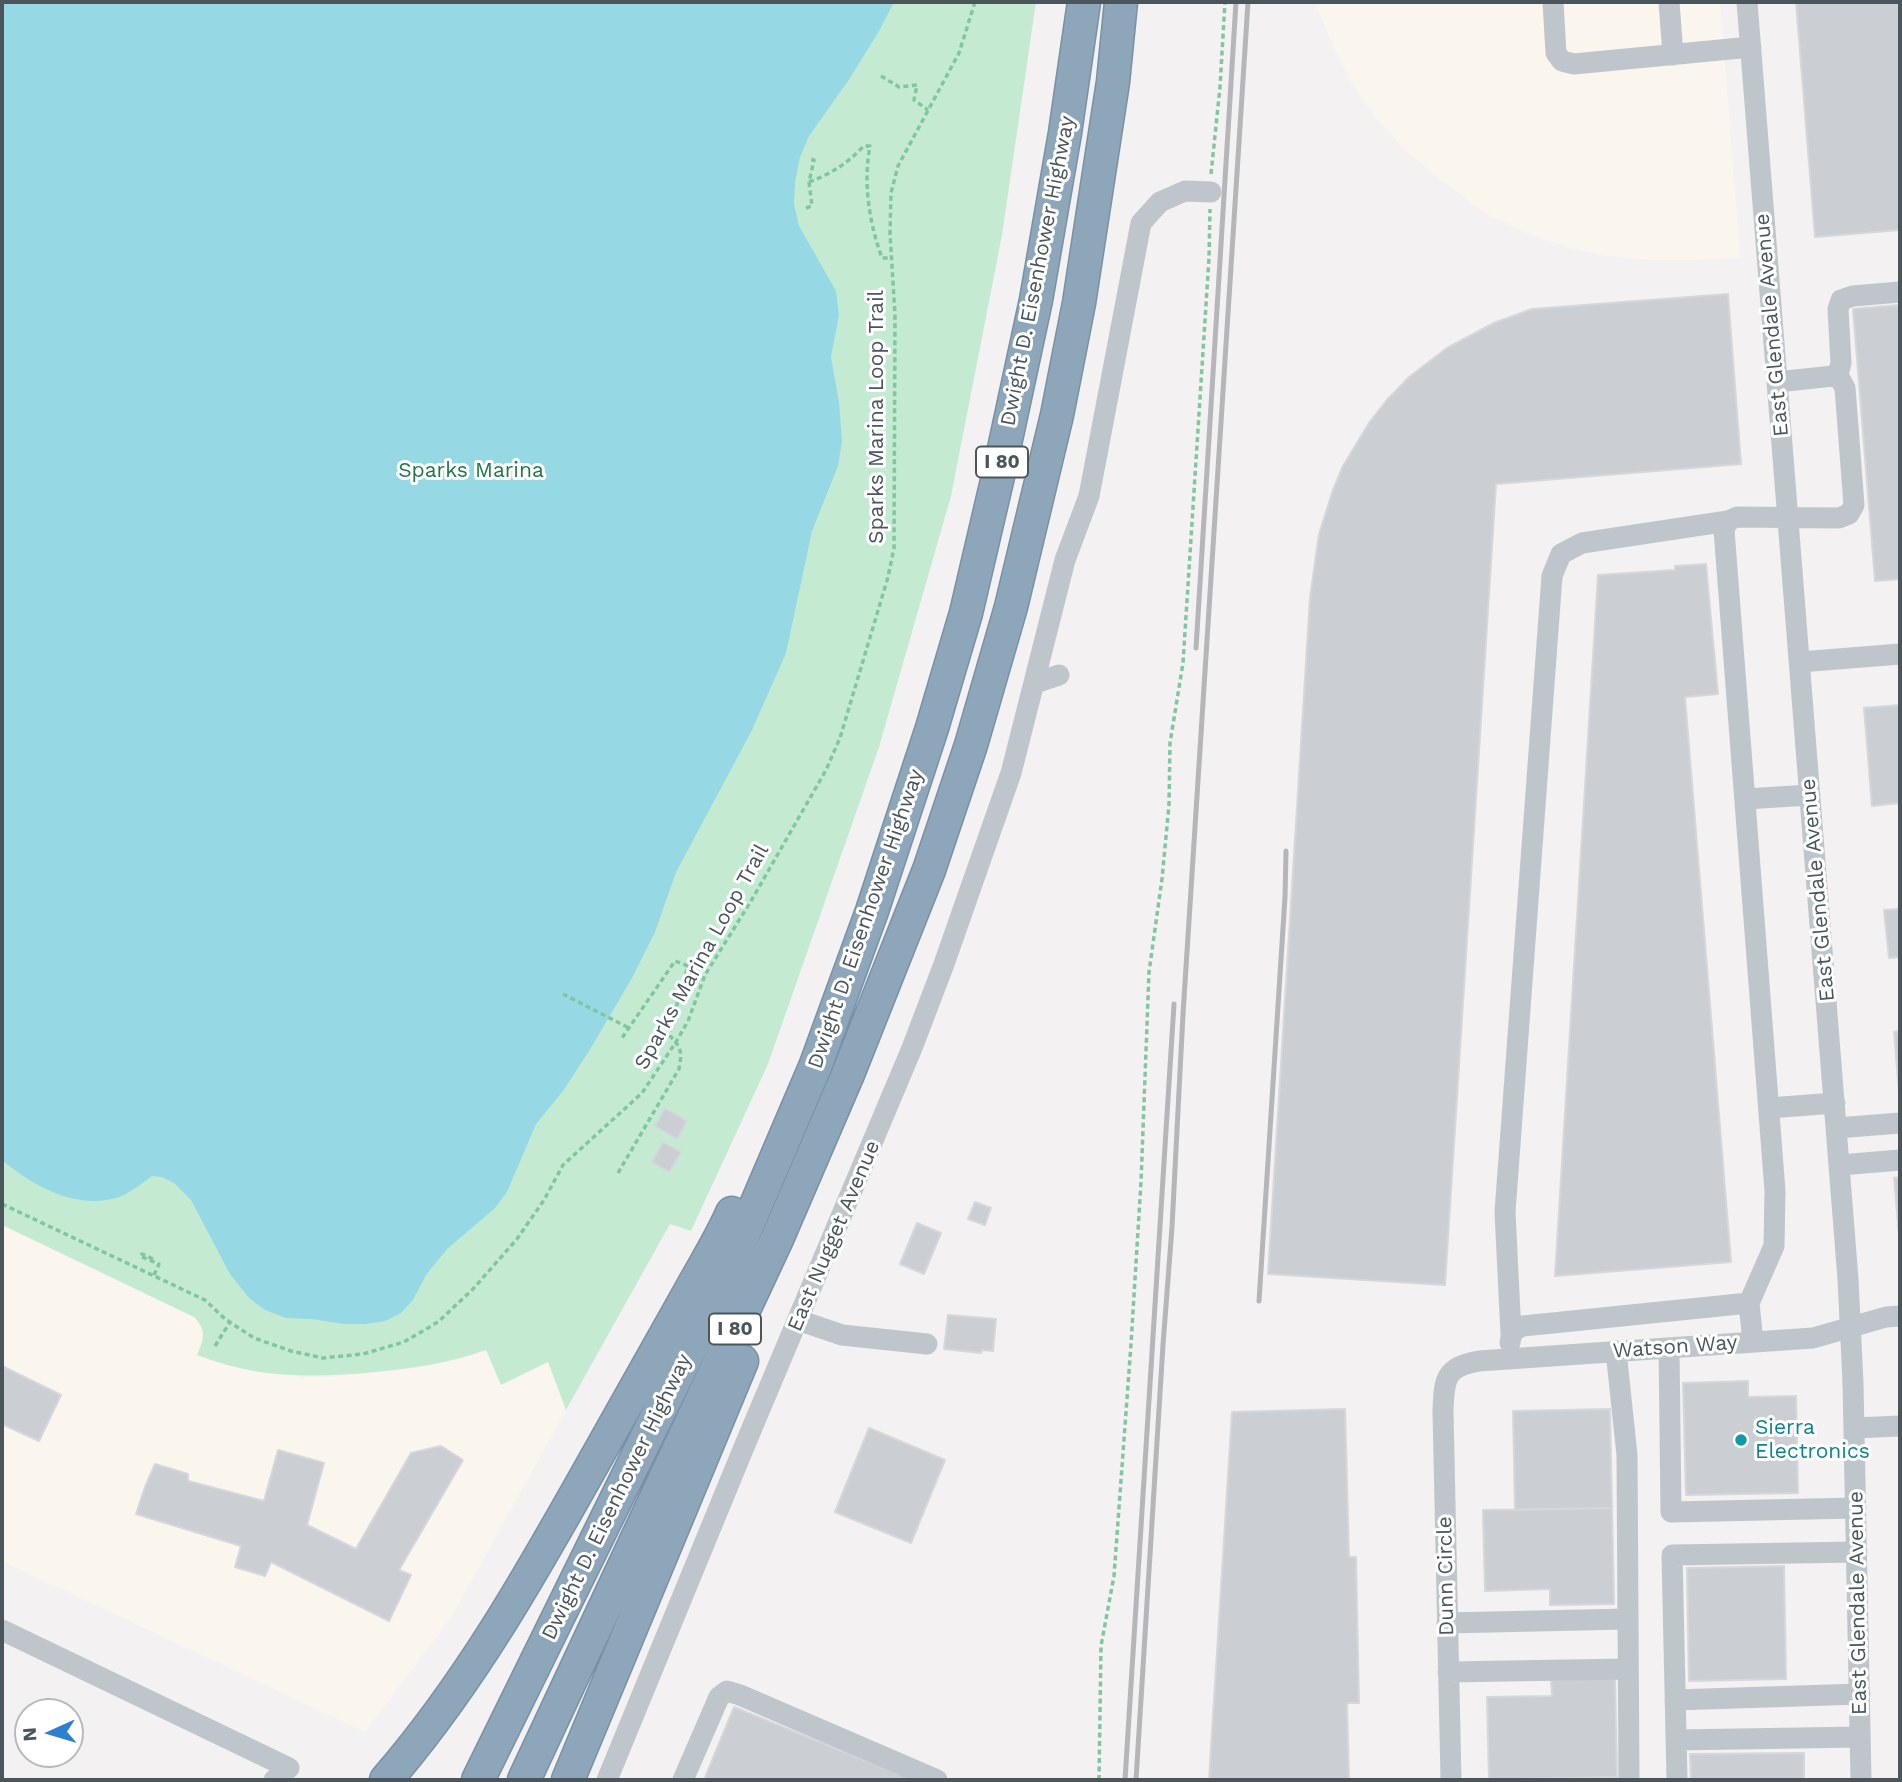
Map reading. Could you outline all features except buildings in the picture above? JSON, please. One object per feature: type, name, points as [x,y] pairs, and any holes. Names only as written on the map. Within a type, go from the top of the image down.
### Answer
[{"type":"highway","name":"Dwight D. Eisenhower Highway","points":[[478,1780],[724,1280],[815,1067],[872,911],[932,728],[958,638],[999,472],[1036,300],[1084,2]]},
{"type":"highway","name":"Dwight D. Eisenhower Highway","points":[[524,1780],[777,1239],[848,1074],[929,870],[971,745],[1011,607],[1057,415],[1079,303],[1113,82],[1121,2]]},
{"type":"highway","points":[[568,1780],[874,1044],[904,968],[929,870]]},
{"type":"highway","points":[[386,1780],[441,1711],[504,1618],[729,1222],[836,967],[872,911]]},
{"type":"street","points":[[1553,2],[1556,53],[1562,61],[1574,64],[1751,47]]},
{"type":"street","points":[[1670,2],[1673,55]]},
{"type":"street","name":"East Glendale Avenue","points":[[1747,2],[1840,1166],[1854,1428],[1861,1780]]},
{"type":"street","name":"East Nugget Avenue","points":[[607,1780],[912,1048],[1011,773],[1065,559],[1089,496],[1142,223],[1160,202],[1185,191],[1211,191]]},
{"type":"street","points":[[1833,376],[1839,371],[1841,363],[1838,309],[1841,300],[1853,296],[1900,292]]},
{"type":"street","points":[[1509,1359],[1511,1334],[1505,1212],[1552,576],[1561,554],[1582,543],[1728,521],[1737,517],[1839,518],[1849,514],[1854,505],[1845,388],[1840,379],[1833,376],[1777,382]]},
{"type":"street","points":[[1728,521],[1724,530],[1775,1191],[1774,1246],[1749,1303],[1752,1342]]},
{"type":"street","points":[[1800,662],[1900,654]]},
{"type":"street","points":[[1035,683],[1059,675]]},
{"type":"street","points":[[1745,799],[1810,795]]},
{"type":"street","points":[[1769,1108],[1835,1103]]},
{"type":"street","points":[[1837,1128],[1900,1129]]},
{"type":"street","points":[[1840,1166],[1900,1160]]},
{"type":"street","points":[[1511,1334],[1523,1326],[1749,1303]]},
{"type":"street","name":"Watson Way","points":[[1451,1372],[1464,1363],[1813,1338],[1886,1317],[1900,1316]]},
{"type":"street","points":[[798,1320],[842,1335],[927,1344]]},
{"type":"street","points":[[1669,1348],[1671,1512],[1856,1508]]},
{"type":"street","points":[[1616,1351],[1627,1455],[1629,1780]]},
{"type":"street","name":"Dunn Circle","points":[[1451,1372],[1444,1395],[1443,1412],[1451,1780]]},
{"type":"street","points":[[1854,1428],[1900,1426]]},
{"type":"street","points":[[1677,1780],[1672,1555],[1857,1552]]},
{"type":"street","points":[[1447,1623],[1627,1619]]},
{"type":"street","points":[[2,1630],[289,1768],[274,1780]]},
{"type":"street","points":[[1448,1672],[1628,1669]]},
{"type":"street","points":[[683,1780],[719,1697],[727,1691],[937,1780]]},
{"type":"street","points":[[1675,1700],[1860,1694]]},
{"type":"street","points":[[1676,1740],[1860,1737]]},
{"type":"path","name":"Sparks Marina Loop Trail","points":[[2,1204],[205,1300],[254,1338],[292,1351],[323,1357],[363,1354],[404,1342],[438,1322],[473,1289],[517,1240],[544,1200],[563,1165],[642,1093],[688,1021],[705,975],[751,901],[831,760],[840,738],[888,577],[894,548],[895,315],[890,233],[891,192],[898,166],[959,53],[975,2]]},
{"type":"path","points":[[1099,1780],[1101,1646],[1114,1576],[1130,1358],[1141,1182],[1149,972],[1169,805],[1170,743],[1183,663],[1209,258],[1212,157],[1220,87],[1225,2]]},
{"type":"path","points":[[881,76],[899,87],[918,85],[914,100],[928,110]]},
{"type":"path","points":[[809,183],[846,164],[864,146],[870,146],[866,166],[866,193],[882,258],[891,258]]},
{"type":"path","points":[[807,208],[812,206],[809,183],[814,160],[809,159]]},
{"type":"path","points":[[618,1173],[679,1069],[681,1053],[670,1036],[670,1029],[688,966],[675,961],[622,1038]]},
{"type":"path","points":[[563,994],[629,1028]]},
{"type":"path","points":[[154,1275],[159,1265],[140,1256],[142,1254],[155,1260]]},
{"type":"path","points":[[215,1346],[230,1322]]},
{"type":"shaded area","points":[[1317,2],[1720,2],[1740,257],[1652,260],[1607,256],[1566,247],[1527,233],[1485,213],[1407,152],[1375,117],[1349,79]]},
{"type":"shaded area","points":[[2,1224],[194,1317],[203,1329],[204,1339],[198,1355],[302,1377],[330,1377],[416,1368],[462,1359],[486,1350],[548,1362],[566,1410],[452,1616],[365,1732],[2,1561]]},
{"type":"green space","name":"Sparks Marina","points":[[2,2],[1036,2],[1002,235],[951,496],[879,747],[768,1064],[691,1231],[670,1224],[566,1410],[548,1362],[501,1385],[486,1350],[418,1367],[330,1375],[264,1373],[220,1363],[197,1355],[203,1331],[194,1317],[2,1225]]},
{"type":"water","name":"Sparks Marina","points":[[2,2],[894,2],[850,78],[809,136],[800,157],[795,182],[794,204],[799,226],[836,291],[839,315],[831,357],[842,441],[838,466],[812,531],[786,653],[751,732],[676,872],[655,932],[632,978],[563,1091],[536,1124],[507,1192],[495,1208],[447,1249],[426,1275],[413,1300],[401,1313],[385,1321],[344,1324],[286,1318],[265,1310],[249,1298],[230,1274],[191,1200],[174,1183],[162,1177],[152,1176],[119,1197],[87,1201],[56,1194],[27,1179],[2,1160]]},
{"type":"railway","points":[[1196,648],[1236,2]]},
{"type":"railway","points":[[1136,1780],[1248,2]]},
{"type":"railway","points":[[1259,1301],[1286,851]]},
{"type":"railway","points":[[1125,1780],[1174,1004]]},
{"type":"place","name":"Sierra Electronics","points":[[1741,1440]]}]
